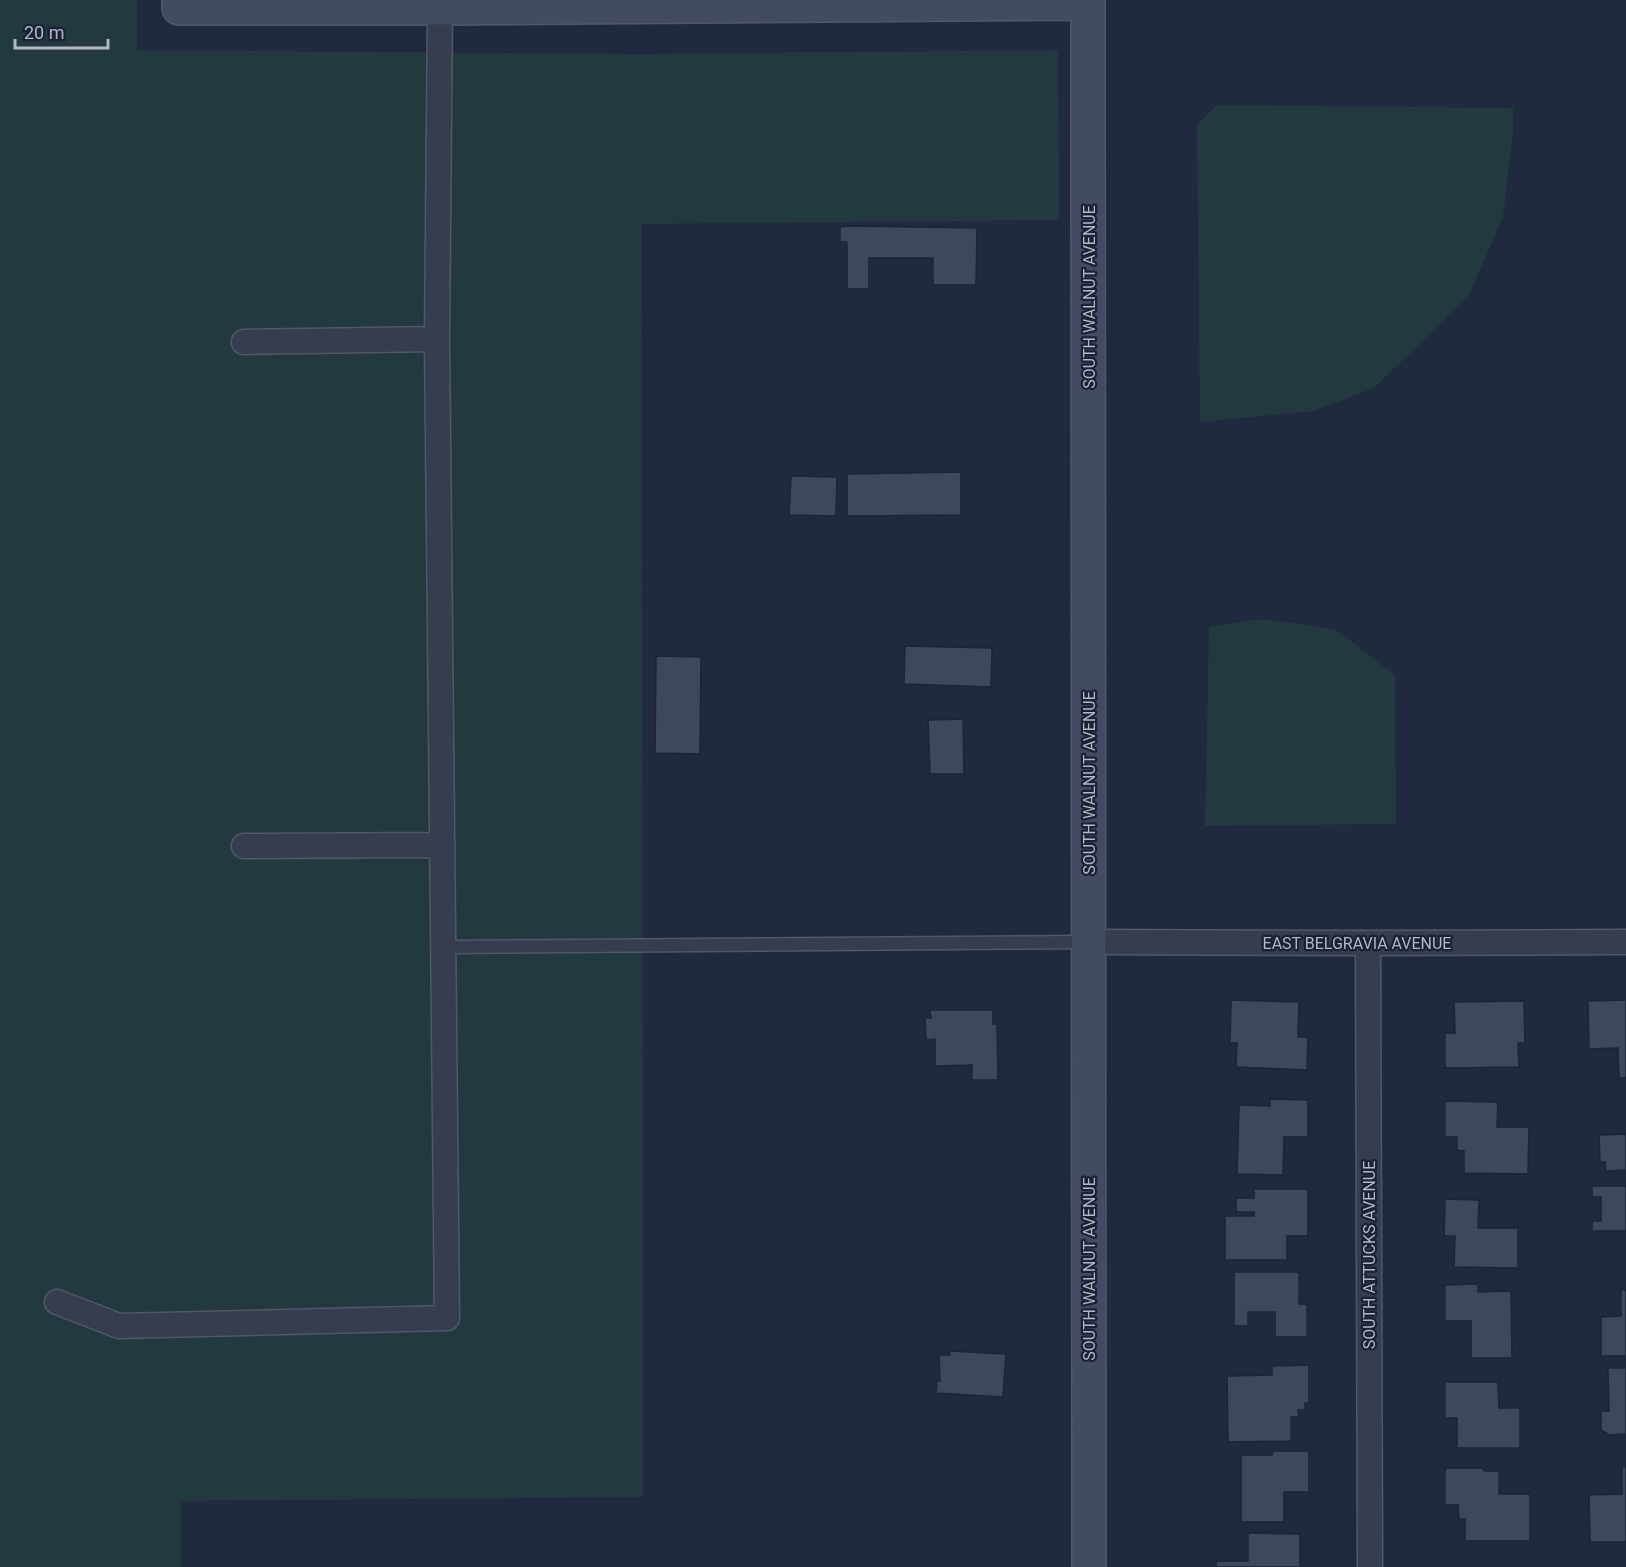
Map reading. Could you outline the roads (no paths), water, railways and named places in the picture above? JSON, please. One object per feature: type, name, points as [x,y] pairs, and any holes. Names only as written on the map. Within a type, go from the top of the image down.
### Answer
[{"type":"street","points":[[179,4],[440,8],[1088,2]]},
{"type":"street","name":"SOUTH WALNUT AVENUE","points":[[1088,2],[1089,1567]]},
{"type":"street","points":[[57,1302],[119,1326],[447,1318],[437,339],[440,8]]},
{"type":"street","points":[[244,342],[437,339]]},
{"type":"street","points":[[244,846],[442,844]]},
{"type":"street","name":"EAST BELGRAVIA AVENUE","points":[[1089,942],[1368,944],[1626,942]]},
{"type":"street","name":"SOUTH ATTUCKS AVENUE","points":[[1368,944],[1370,1567]]},
{"type":"lane","points":[[443,947],[1089,942]]}]
